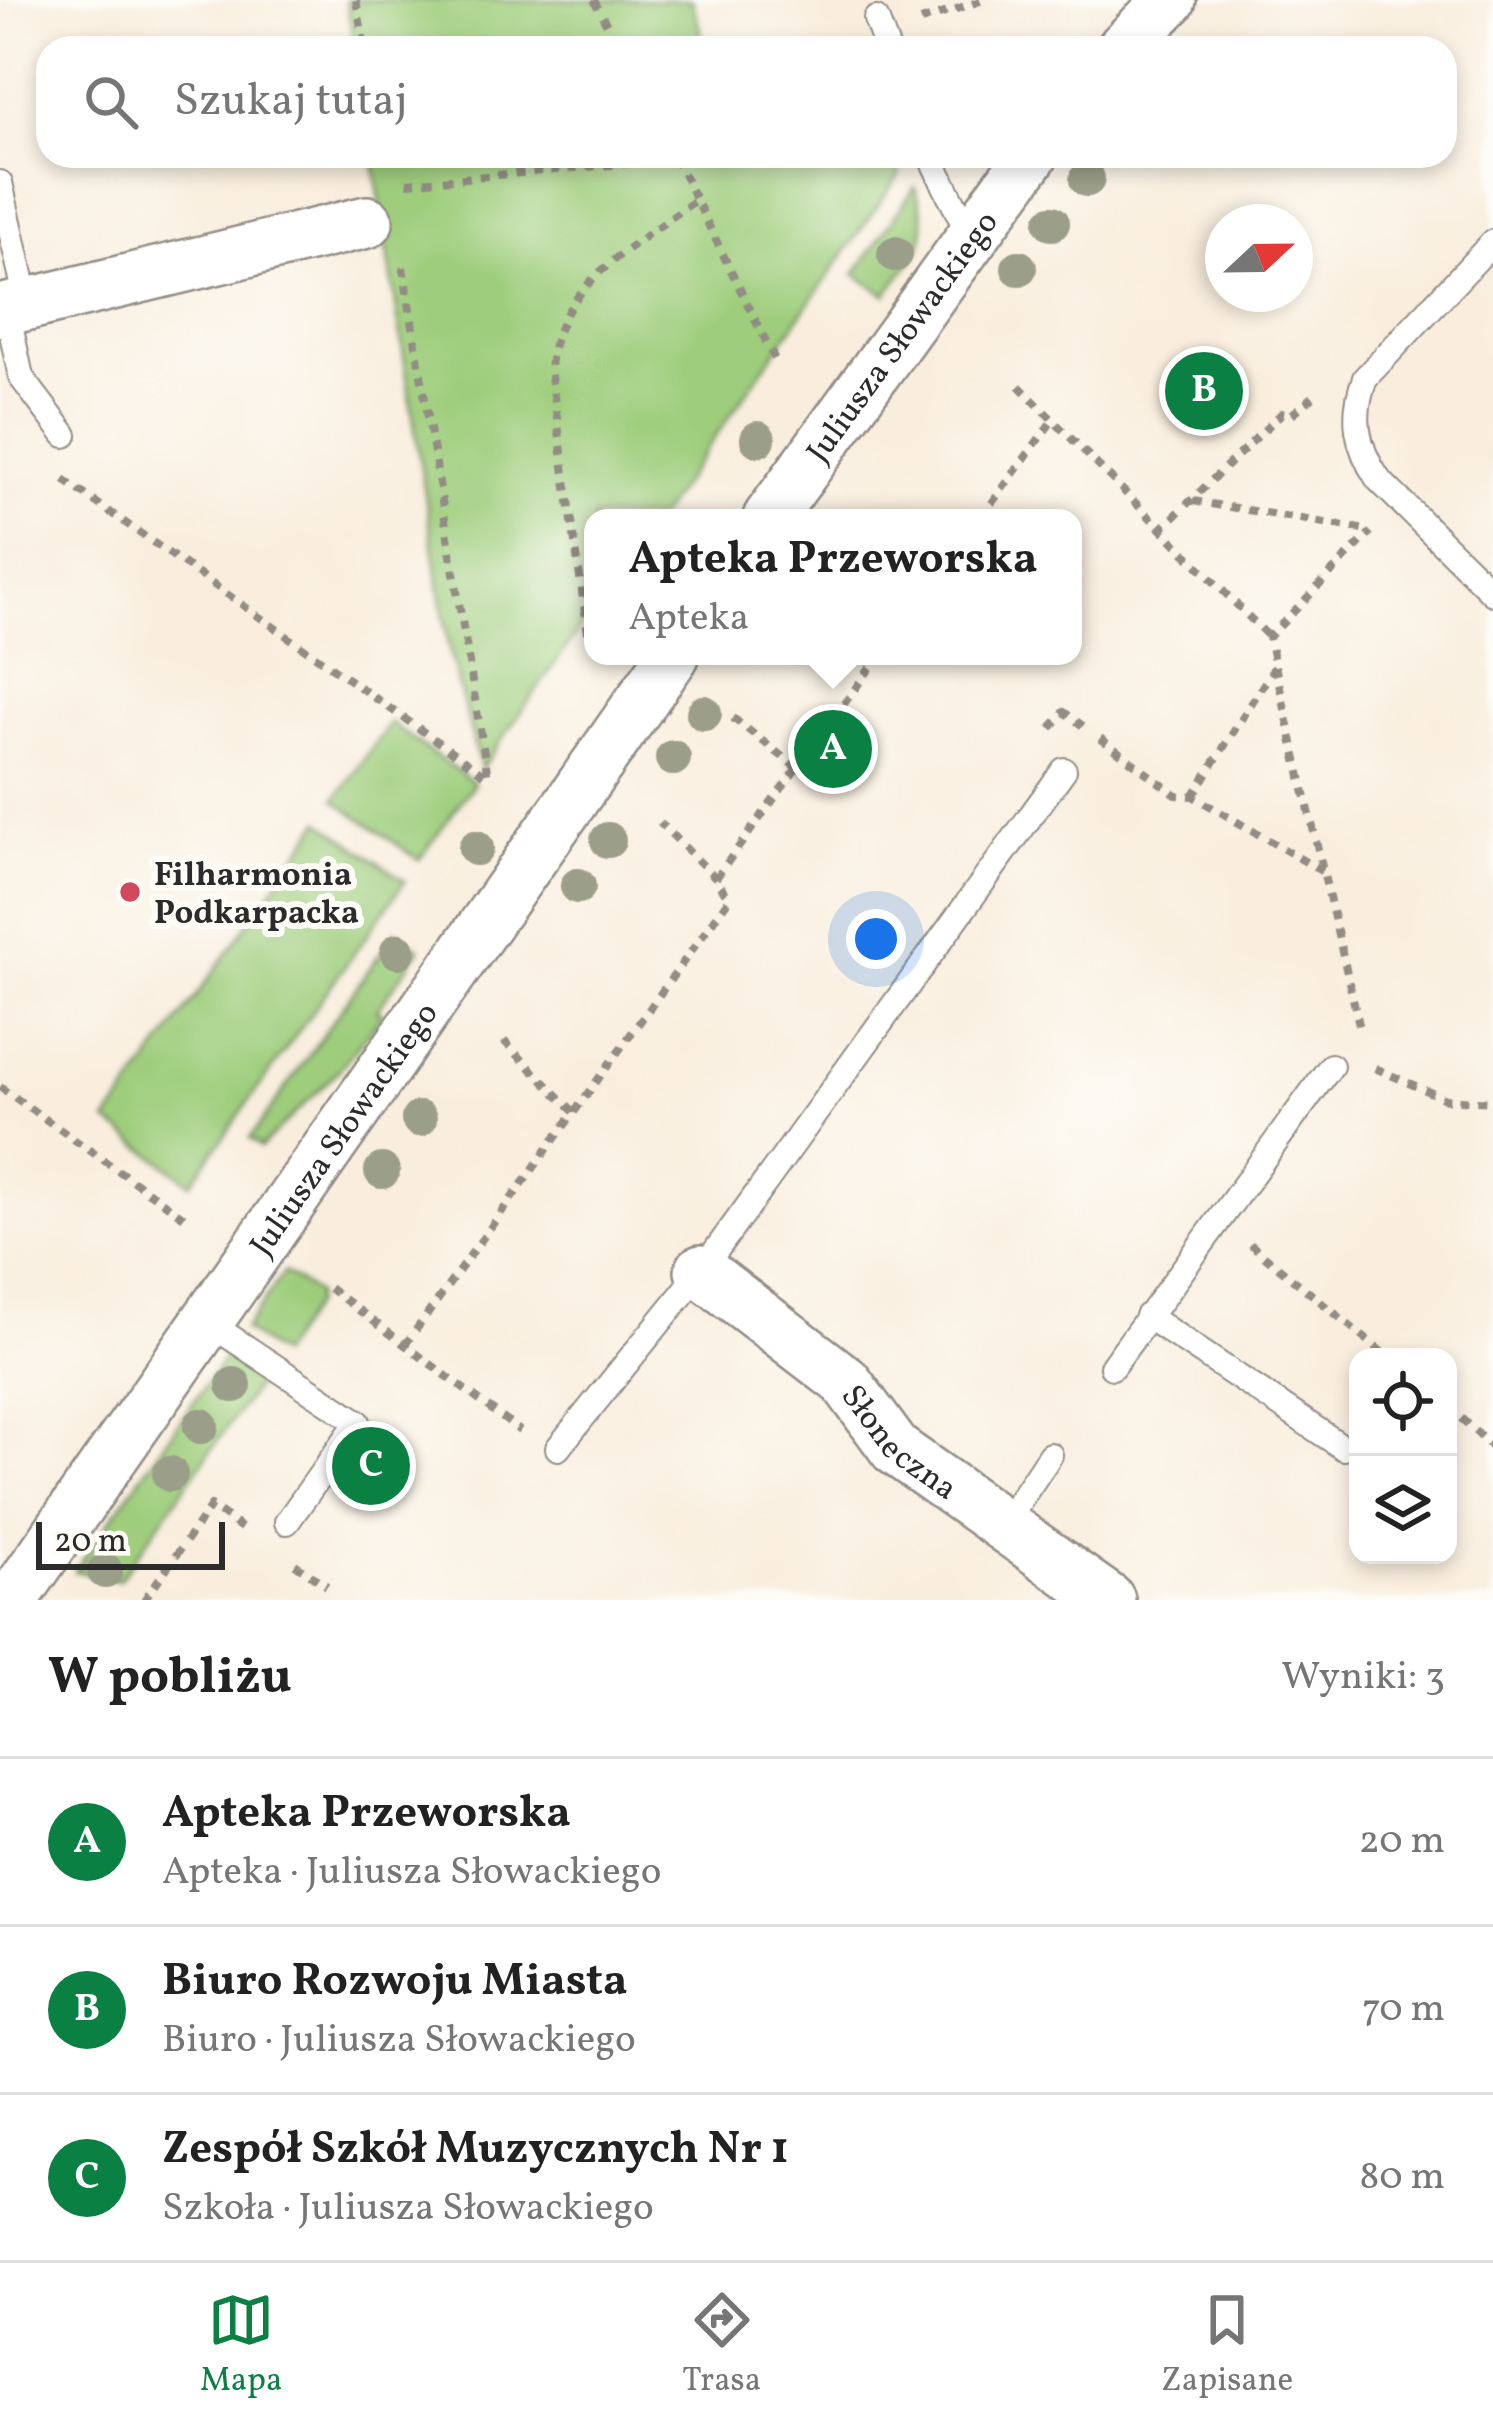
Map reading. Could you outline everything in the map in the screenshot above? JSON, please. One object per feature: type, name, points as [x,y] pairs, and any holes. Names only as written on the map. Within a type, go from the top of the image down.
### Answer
[{"type":"street","points":[[1135,36],[1170,0]]},
{"type":"street","name":"Juliusza Słowackiego","points":[[775,509],[1022,168]]},
{"type":"street","points":[[12,309],[384,237]]},
{"type":"street","name":"Juliusza Słowackiego","points":[[12,1600],[667,665]]},
{"type":"street","name":"Słoneczna","points":[[700,1271],[846,1382],[895,1449],[1109,1600]]},
{"type":"lane","points":[[876,19],[882,36]]},
{"type":"lane","points":[[936,168],[971,238]]},
{"type":"lane","points":[[0,183],[21,377],[64,434]]},
{"type":"lane","points":[[1493,242],[1365,378],[1356,401],[1356,430],[1364,458],[1401,502],[1493,593]]},
{"type":"lane","points":[[558,1448],[700,1271],[1064,770]]},
{"type":"lane","points":[[1112,1367],[1331,1066]]},
{"type":"lane","points":[[1147,1316],[1344,1448]]},
{"type":"lane","points":[[208,1323],[358,1422],[287,1522]]},
{"type":"lane","points":[[1002,1527],[1050,1455]]},
{"type":"path","points":[[356,0],[363,36]]},
{"type":"path","points":[[593,0],[612,36]]},
{"type":"path","points":[[64,434],[57,475],[488,777],[384,237],[389,184],[558,168]]},
{"type":"path","points":[[681,168],[778,366]]},
{"type":"path","points":[[584,605],[550,369],[552,338],[584,285],[697,199]]},
{"type":"path","points":[[1160,530],[1282,413],[1291,415],[1329,383],[1365,378]]},
{"type":"path","points":[[1019,386],[1269,638],[1369,1066]]},
{"type":"path","points":[[988,509],[1052,421]]},
{"type":"path","points":[[1191,500],[1372,531]]},
{"type":"path","points":[[1269,638],[1401,502]]},
{"type":"path","points":[[716,878],[872,665]]},
{"type":"path","points":[[1193,796],[1275,666]]},
{"type":"path","points":[[733,718],[797,768]]},
{"type":"path","points":[[405,1345],[729,898],[716,878],[660,823]]},
{"type":"path","points":[[504,1040],[574,1112]]},
{"type":"path","points":[[1331,1066],[1369,1066],[1445,1099],[1493,1102]]},
{"type":"path","points":[[0,1087],[184,1217]]},
{"type":"path","points":[[1220,1219],[1377,1348]]},
{"type":"path","points":[[329,1288],[527,1437],[558,1448]]},
{"type":"path","points":[[1457,1414],[1493,1448]]},
{"type":"path","points":[[1483,1439],[1493,1430]]},
{"type":"path","points":[[144,1600],[211,1506],[250,1533]]},
{"type":"path","points":[[289,1560],[327,1586]]},
{"type":"green space","points":[[346,0],[692,0],[702,36],[353,36]]},
{"type":"green space","points":[[375,168],[898,168],[900,174],[664,509],[584,509],[584,623],[481,769],[449,650]]},
{"type":"green space","points":[[915,187],[923,221],[920,246],[886,295],[855,274]]},
{"type":"green space","points":[[390,723],[474,783],[419,860],[335,800]]},
{"type":"green space","points":[[321,821],[405,881],[191,1183],[107,1122]]},
{"type":"green space","points":[[396,931],[420,949],[377,1010],[383,1014],[337,1072],[261,1147],[250,1139]]},
{"type":"green space","points":[[284,1272],[315,1293],[314,1304],[279,1355],[244,1330]]},
{"type":"green space","points":[[227,1354],[262,1378],[119,1580],[75,1571]]},
{"type":"place","name":"Biuro Rozwoju Miasta","points":[[1204,391]]},
{"type":"place","name":"Apteka Przeworska","points":[[833,749]]},
{"type":"place","name":"Filharmonia Podkarpacka","points":[[130,892]]},
{"type":"place","name":"Zespół Szkół Muzycznych Nr 1","points":[[371,1466]]}]
